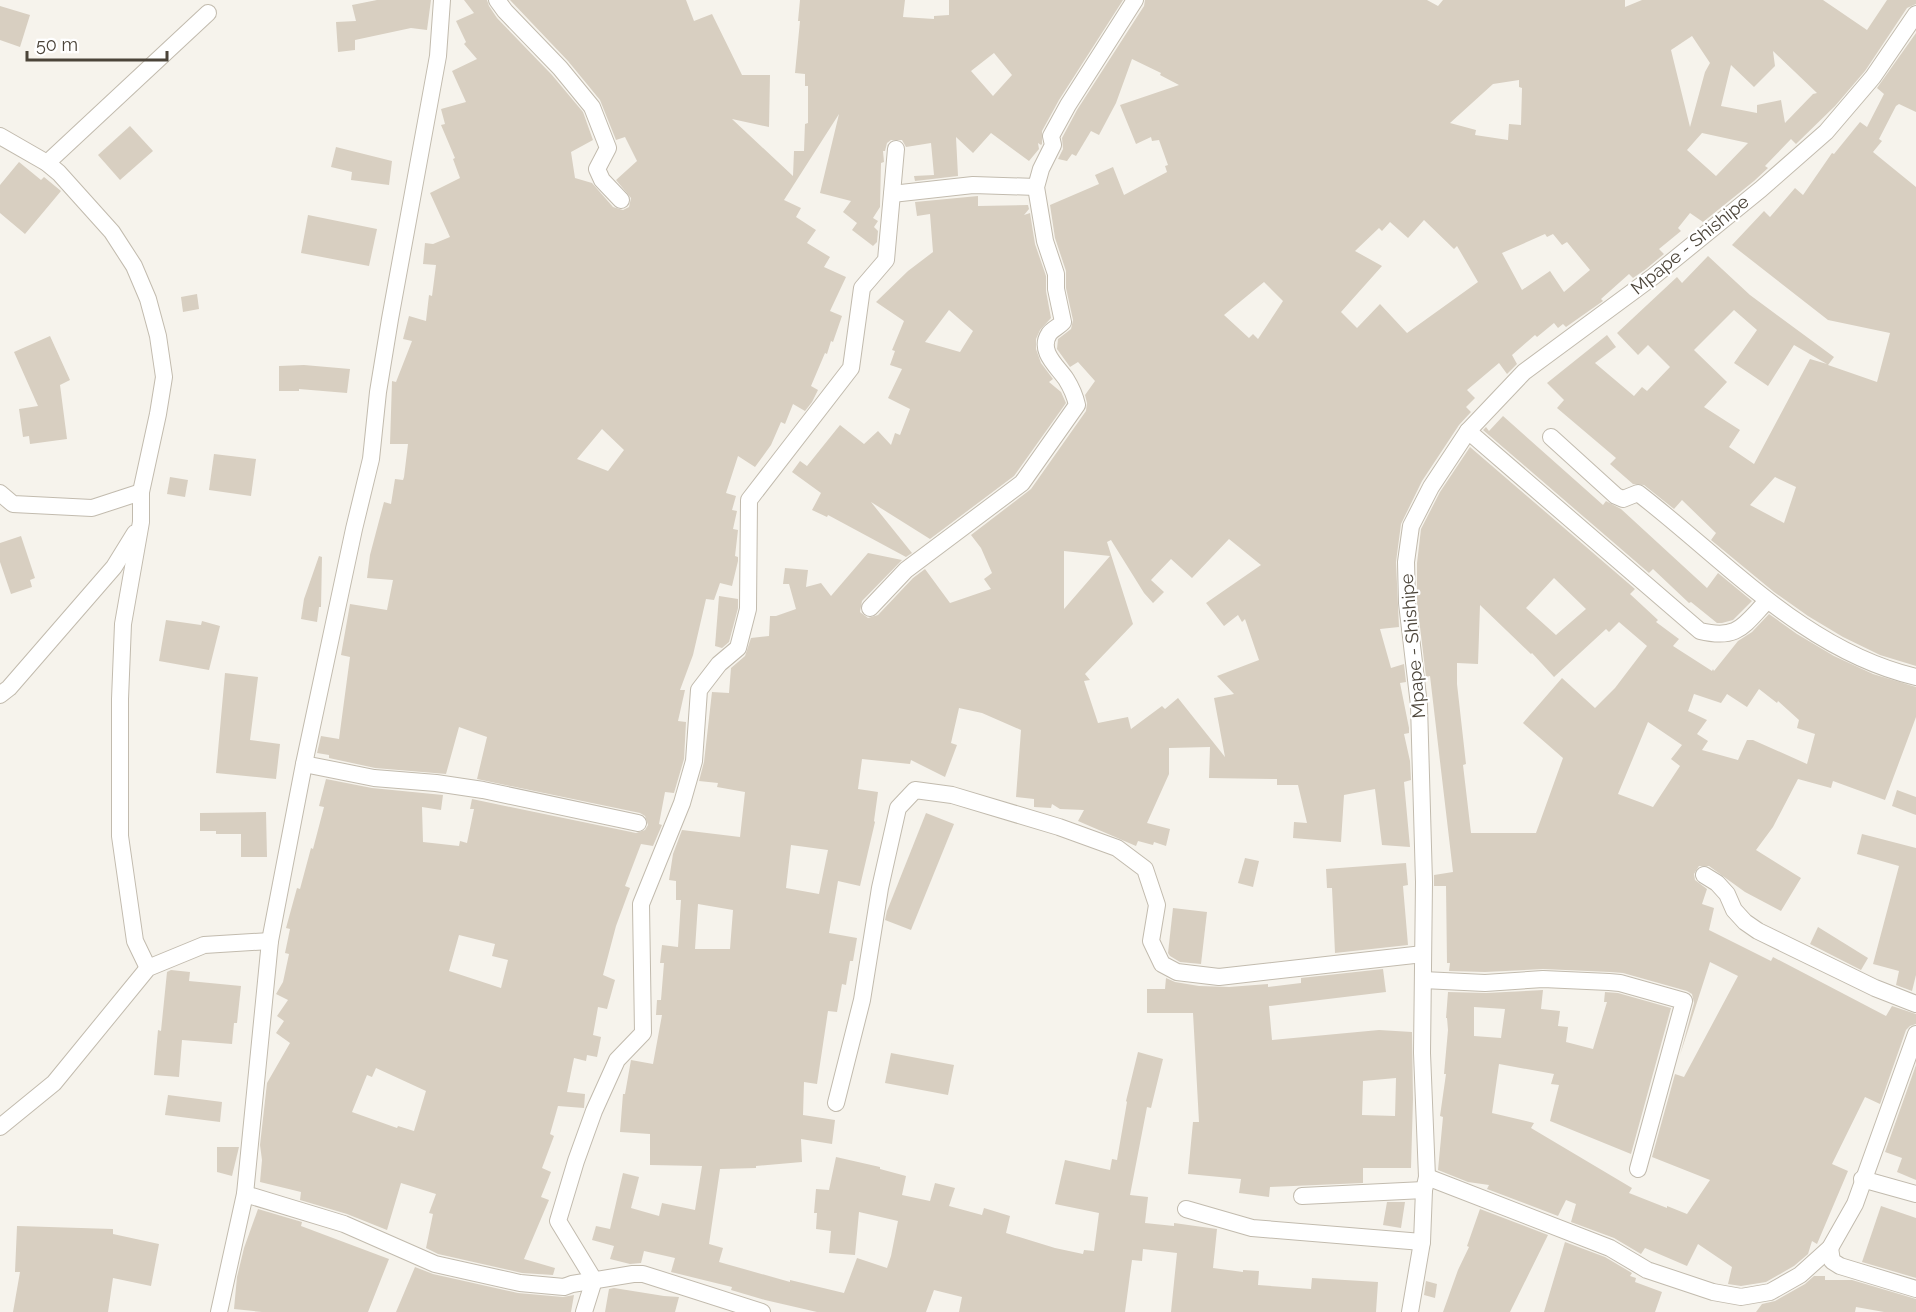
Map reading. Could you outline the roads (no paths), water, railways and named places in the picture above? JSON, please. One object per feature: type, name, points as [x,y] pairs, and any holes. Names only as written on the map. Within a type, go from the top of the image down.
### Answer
[{"type":"street","points":[[219,1312],[245,1194],[270,941],[304,764],[371,459],[378,392],[438,56],[441,0]]},
{"type":"street","points":[[497,0],[572,81],[592,107],[608,148],[597,169],[602,180],[621,201]]},
{"type":"street","points":[[870,608],[906,570],[1022,483],[1077,405],[1076,397],[1046,351],[1045,343],[1050,332],[1063,322],[1056,289],[1056,274],[1045,241],[1036,187],[1041,169],[1053,145],[1051,136],[1068,105],[1135,0]]},
{"type":"street","points":[[47,163],[208,13]]},
{"type":"street","name":"Mpape - Shishipe","points":[[1410,1312],[1422,1242],[1425,1183],[1422,1053],[1424,882],[1419,705],[1407,603],[1406,562],[1411,526],[1431,487],[1468,432],[1524,372],[1654,276],[1761,189],[1826,132],[1873,77],[1916,14]]},
{"type":"street","points":[[0,136],[47,163],[59,173],[112,232],[134,266],[148,299],[158,336],[164,377],[141,492],[141,522],[123,624],[120,836],[135,941],[148,968]]},
{"type":"street","points":[[584,1312],[594,1280],[558,1221],[594,1111],[617,1060],[643,1033],[641,904],[682,803],[694,761],[699,690],[719,664],[738,648],[748,609],[749,500],[851,368],[862,288],[886,260],[896,149]]},
{"type":"street","points":[[892,194],[973,185],[1036,187]]},
{"type":"street","points":[[1468,432],[1700,631],[1719,635],[1734,633],[1767,601]]},
{"type":"street","points":[[1551,437],[1616,496],[1623,499],[1638,493],[1666,513],[1733,574],[1767,601],[1827,640],[1889,670],[1916,677]]},
{"type":"street","points":[[0,493],[13,504],[92,508],[141,492]]},
{"type":"street","points":[[0,695],[9,688],[114,567],[141,522]]},
{"type":"street","points":[[304,764],[374,778],[436,783],[483,790],[638,823]]},
{"type":"street","points":[[836,1103],[861,1000],[880,888],[898,808],[915,790],[952,795],[1059,827],[1117,848],[1145,869],[1157,905],[1151,941],[1162,964],[1177,972],[1219,976],[1423,954]]},
{"type":"street","points":[[1704,875],[1728,894],[1734,910],[1758,931],[1875,988],[1916,1004]]},
{"type":"street","points":[[0,1127],[54,1083],[148,968],[204,945],[270,941]]},
{"type":"street","points":[[1423,980],[1485,983],[1543,980],[1609,982],[1684,1001],[1638,1169]]},
{"type":"street","points":[[1302,1196],[1425,1183],[1610,1248],[1647,1270],[1713,1292],[1742,1297],[1770,1292],[1800,1275],[1830,1248],[1855,1204],[1862,1179],[1916,1034]]},
{"type":"street","points":[[1862,1179],[1916,1194]]},
{"type":"street","points":[[245,1194],[344,1224],[435,1264],[520,1283],[564,1287],[594,1280],[643,1274],[756,1311]]},
{"type":"street","points":[[1186,1209],[1252,1228],[1422,1242]]},
{"type":"street","points":[[1830,1248],[1832,1261],[1840,1266],[1916,1289]]}]
